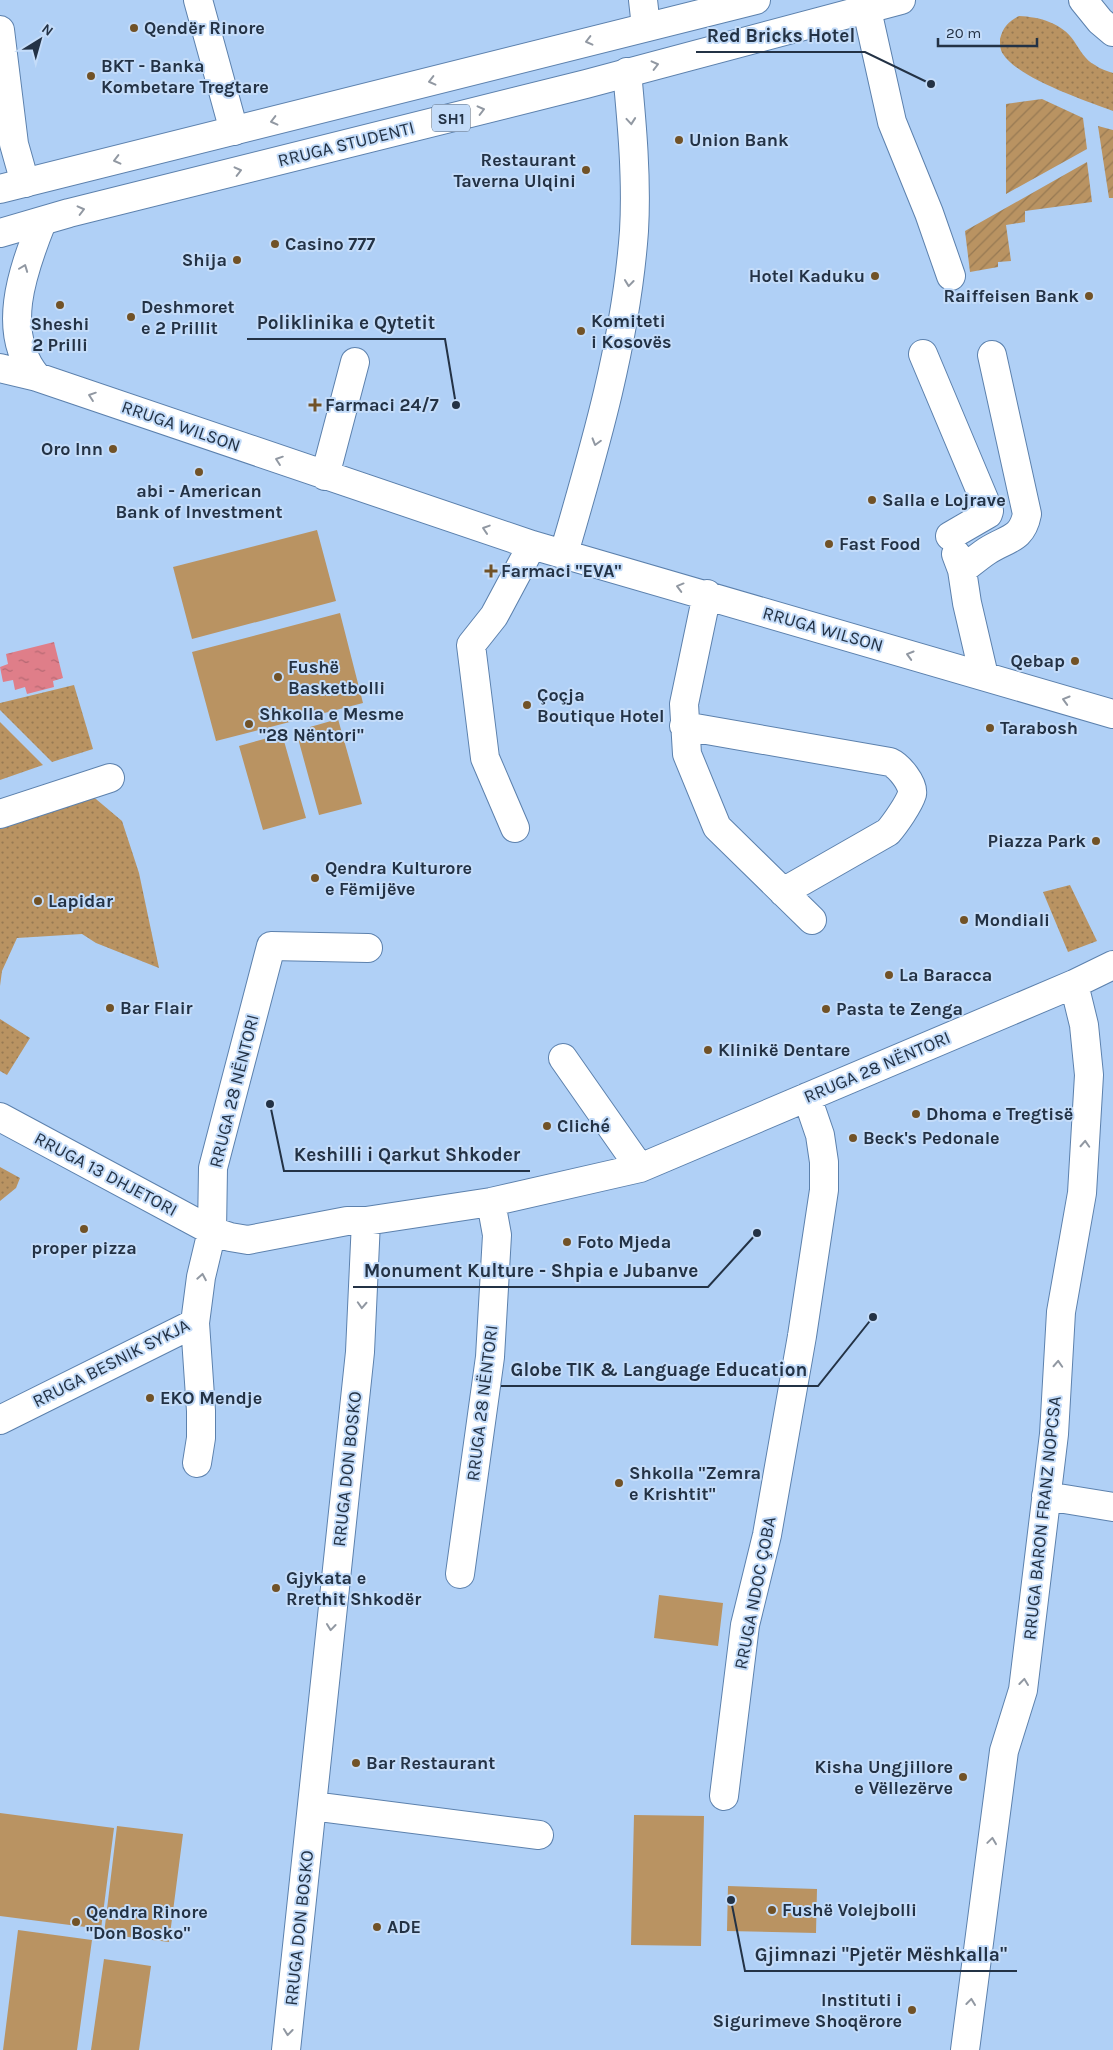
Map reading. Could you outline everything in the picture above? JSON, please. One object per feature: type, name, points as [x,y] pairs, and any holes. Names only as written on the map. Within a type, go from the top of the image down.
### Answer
[{"type":"street","points":[[198,0],[234,131]]},
{"type":"street","points":[[643,0],[646,27]]},
{"type":"street","name":"SH1","points":[[12,186],[756,0]]},
{"type":"street","name":"RRUGA STUDENTI","points":[[0,233],[586,84],[901,0]]},
{"type":"street","points":[[1083,0],[1113,32]]},
{"type":"street","points":[[867,10],[892,122],[929,213],[951,276]]},
{"type":"street","points":[[0,30],[14,144],[12,186]]},
{"type":"street","points":[[564,553],[604,412],[629,288],[634,229],[634,186],[632,135],[626,72]]},
{"type":"street","points":[[37,377],[24,365],[16,350],[12,316],[14,299],[21,276],[42,222]]},
{"type":"street","points":[[923,354],[989,511],[988,514],[949,534],[962,570],[966,603],[984,676]]},
{"type":"street","points":[[962,570],[988,551],[1011,540],[1024,527],[1027,514],[992,355]]},
{"type":"street","points":[[325,476],[355,362]]},
{"type":"street","points":[[0,368],[37,377]]},
{"type":"street","name":"RRUGA WILSON","points":[[37,377],[532,545],[708,594],[1113,714]]},
{"type":"street","points":[[516,828],[485,758],[471,645],[494,616],[532,545]]},
{"type":"street","points":[[708,594],[684,704],[687,754],[717,827],[812,920]]},
{"type":"street","points":[[684,726],[890,762],[898,766],[911,786],[912,794],[894,826],[888,832],[783,892]]},
{"type":"street","points":[[0,814],[110,778]]},
{"type":"street","name":"RRUGA 28 NËNTORI","points":[[368,948],[272,946],[213,1168],[212,1231],[248,1240],[347,1222],[366,1221],[491,1202],[640,1168],[1074,984],[1113,965]]},
{"type":"street","name":"RRUGA BARON FRANZ NOPCSA","points":[[965,2050],[1004,1751],[1023,1690],[1054,1434],[1061,1312],[1082,1193],[1089,1075],[1084,1025],[1074,984]]},
{"type":"street","points":[[563,1058],[640,1168]]},
{"type":"street","name":"RRUGA NDOC ÇOBA","points":[[724,1796],[745,1625],[769,1525],[802,1336],[824,1190],[824,1162],[820,1135],[807,1097]]},
{"type":"street","name":"RRUGA 13 DHJETORI","points":[[0,1117],[212,1231]]},
{"type":"street","name":"RRUGA 28 NËNTORI","points":[[460,1574],[490,1357],[497,1235],[491,1202]]},
{"type":"street","name":"RRUGA DON BOSKO","points":[[286,2050],[360,1352],[366,1221]]},
{"type":"street","name":"RRUGA BESNIK SYKJA","points":[[0,1420],[195,1323],[201,1277],[212,1231]]},
{"type":"street","points":[[195,1323],[201,1411],[201,1438],[197,1463]]},
{"type":"street","points":[[1046,1496],[1113,1507]]},
{"type":"street","points":[[312,1806],[539,1835]]},
{"type":"shaded area","points":[[1019,16],[1035,18],[1057,25],[1069,35],[1088,60],[1099,68],[1113,73],[1113,111],[1037,80],[1011,63],[1002,52],[1000,39],[1007,25]]},
{"type":"shaded area","points":[[1042,99],[1083,118],[1087,149],[1006,194],[1006,104]]},
{"type":"shaded area","points":[[1098,126],[1113,130],[1113,198],[1109,198]]},
{"type":"shaded area","points":[[1087,162],[1092,202],[1025,211],[1025,222],[1006,225],[1011,261],[998,262],[998,267],[970,272],[965,231]]},
{"type":"shaded area","points":[[317,530],[336,601],[192,639],[173,567]]},
{"type":"shaded area","name":"Fushë Basketbolli","points":[[340,613],[363,703],[216,741],[192,652]]},
{"type":"shaded area","points":[[74,685],[93,749],[52,762],[0,710],[0,703]]},
{"type":"shaded area","points":[[338,719],[362,804],[319,815],[296,731]]},
{"type":"shaded area","points":[[0,722],[43,765],[0,780]]},
{"type":"shaded area","points":[[282,734],[306,818],[263,830],[239,746]]},
{"type":"shaded area","points":[[90,794],[122,821],[139,873],[159,968],[96,943],[82,934],[17,938],[2,971],[0,986],[0,829],[58,810],[68,802]]},
{"type":"shaded area","points":[[1070,885],[1097,941],[1068,952],[1043,892]]},
{"type":"shaded area","points":[[0,1019],[30,1038],[7,1075],[0,1071]]},
{"type":"shaded area","points":[[0,1167],[20,1178],[16,1188],[0,1201]]},
{"type":"shaded area","points":[[659,1595],[723,1603],[718,1646],[654,1638]]},
{"type":"shaded area","points":[[0,1813],[114,1828],[101,1929],[0,1916]]},
{"type":"shaded area","points":[[634,1815],[704,1816],[701,1946],[631,1945]]},
{"type":"shaded area","points":[[117,1826],[183,1834],[169,1942],[104,1934]]},
{"type":"shaded area","name":"Fushë Volejbolli","points":[[728,1886],[817,1889],[816,1933],[727,1931]]},
{"type":"shaded area","points":[[18,1930],[92,1940],[77,2050],[3,2050]]},
{"type":"shaded area","points":[[104,1959],[151,1966],[139,2050],[91,2050]]},
{"type":"water","points":[[54,642],[63,678],[53,681],[54,687],[27,694],[25,687],[15,690],[13,680],[3,682],[0,667],[8,664],[6,654]]},
{"type":"place","name":"Qendër Rinore","points":[[134,28]]},
{"type":"place","name":"BKT - Banka Kombetare Tregtare","points":[[91,76]]},
{"type":"place","name":"Red Bricks Hotel","points":[[931,84]]},
{"type":"place","name":"Union Bank","points":[[679,140]]},
{"type":"place","name":"Restaurant Taverna Ulqini","points":[[586,170]]},
{"type":"place","name":"Casino 777","points":[[275,244]]},
{"type":"place","name":"Shija","points":[[237,260]]},
{"type":"place","name":"Hotel Kaduku","points":[[875,276]]},
{"type":"place","name":"Raiffeisen Bank","points":[[1089,296]]},
{"type":"place","name":"Sheshi 2 Prilli","points":[[60,305]]},
{"type":"place","name":"Deshmoret e 2 Prillit","points":[[131,317]]},
{"type":"place","name":"Komiteti i Kosovës","points":[[581,331]]},
{"type":"place","name":"Farmaci 24/7","points":[[315,405]]},
{"type":"place","name":"Poliklinika e Qytetit","points":[[456,405]]},
{"type":"place","name":"Oro Inn","points":[[113,449]]},
{"type":"place","name":"abi - American Bank of Investment","points":[[199,472]]},
{"type":"place","name":"Salla e Lojrave","points":[[872,500]]},
{"type":"place","name":"Fast Food","points":[[829,544]]},
{"type":"place","name":"Farmaci \"EVA\"","points":[[491,571]]},
{"type":"place","name":"Qebap","points":[[1075,661]]},
{"type":"place","name":"Fushë Basketbolli","points":[[278,677]]},
{"type":"place","name":"Çoçja Boutique Hotel","points":[[527,705]]},
{"type":"place","name":"Shkolla e Mesme \"28 Nëntori\"","points":[[249,724]]},
{"type":"place","name":"Tarabosh","points":[[990,728]]},
{"type":"place","name":"Piazza Park","points":[[1096,841]]},
{"type":"place","name":"Qendra Kulturore e Fëmijëve","points":[[315,878]]},
{"type":"place","name":"Lapidar","points":[[38,901]]},
{"type":"place","name":"Mondiali","points":[[964,920]]},
{"type":"place","name":"La Baracca","points":[[889,975]]},
{"type":"place","name":"Bar Flair","points":[[110,1008]]},
{"type":"place","name":"Pasta te Zenga","points":[[826,1009]]},
{"type":"place","name":"Klinikë Dentare","points":[[708,1050]]},
{"type":"place","name":"Keshilli i Qarkut Shkoder","points":[[270,1104]]},
{"type":"place","name":"Dhoma e Tregtisë","points":[[916,1114]]},
{"type":"place","name":"Cliché","points":[[547,1126]]},
{"type":"place","name":"Beck's Pedonale","points":[[853,1138]]},
{"type":"place","name":"proper pizza","points":[[84,1229]]},
{"type":"place","name":"Monument Kulture - Shpia e Jubanve","points":[[757,1233]]},
{"type":"place","name":"Foto Mjeda","points":[[567,1242]]},
{"type":"place","name":"Globe TIK & Language Education","points":[[873,1317]]},
{"type":"place","name":"EKO Mendje","points":[[150,1398]]},
{"type":"place","name":"Shkolla \"Zemra e Krishtit\"","points":[[619,1483]]},
{"type":"place","name":"Gjykata e Rrethit Shkodër","points":[[276,1588]]},
{"type":"place","name":"Bar Restaurant","points":[[356,1763]]},
{"type":"place","name":"Kisha Ungjillore e Vëllezërve","points":[[963,1777]]},
{"type":"place","name":"Gjimnazi \"Pjetër Mëshkalla\"","points":[[731,1900]]},
{"type":"place","name":"Fushë Volejbolli","points":[[772,1910]]},
{"type":"place","name":"Qendra Rinore \"Don Bosko\"","points":[[76,1922]]},
{"type":"place","name":"ADE","points":[[377,1927]]},
{"type":"place","name":"Instituti i Sigurimeve Shoqërore","points":[[912,2010]]}]
